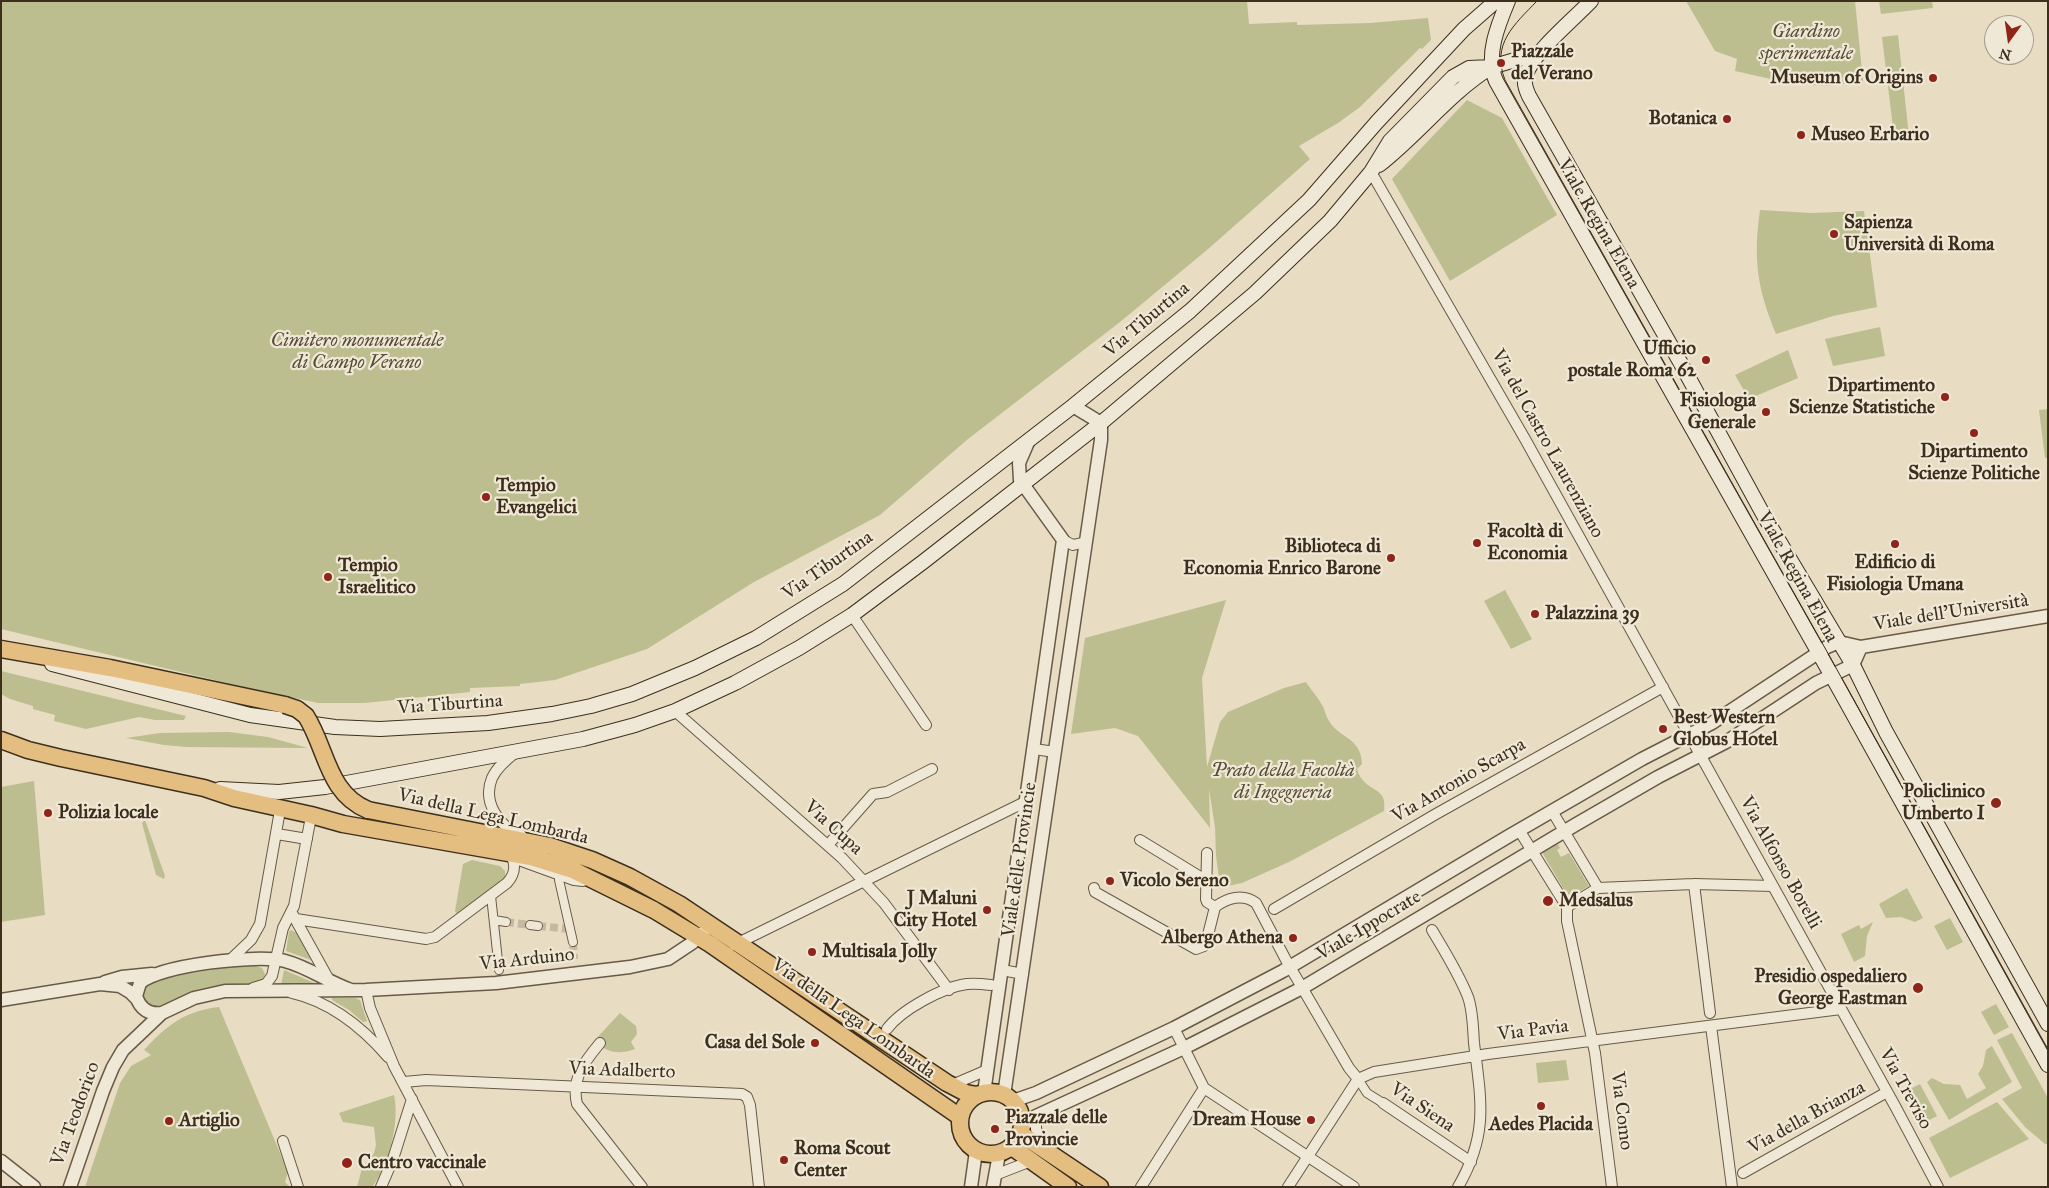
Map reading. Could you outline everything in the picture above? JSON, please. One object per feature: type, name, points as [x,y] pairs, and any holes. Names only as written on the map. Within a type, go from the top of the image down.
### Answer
[{"type":"main road","name":"Via Tiburtina","points":[[1,650],[240,713],[335,727],[380,730],[506,722],[578,709],[661,683],[703,665],[760,636],[855,575],[1073,406],[1190,311],[1274,235],[1309,200],[1377,122],[1464,29],[1496,1]]},
{"type":"main road","points":[[1491,67],[1496,38],[1508,1]]},
{"type":"main road","points":[[1,740],[28,750],[61,758],[204,788],[272,792],[313,789],[583,739],[635,725],[675,711],[771,664],[852,615],[1101,423],[1255,293],[1330,221],[1371,172],[1390,141],[1400,129],[1453,77],[1469,68],[1491,67],[1539,53],[1591,1]]},
{"type":"main road","name":"Viale Regina Elena","points":[[1539,53],[1528,72],[1525,86],[1533,104],[1679,360],[1761,509],[1853,665],[1905,766],[2048,1024]]},
{"type":"main road","name":"Viale Regina Elena","points":[[1491,67],[1496,81],[1511,109],[1831,675],[2048,1065]]},
{"type":"main road","name":"Via Tiburtina","points":[[1,650],[110,668],[296,709],[307,718],[339,788],[351,800],[368,810]]},
{"type":"main road","name":"Via della Lega Lombarda","points":[[204,788],[234,798],[344,824],[434,839],[558,865],[586,877],[654,910],[721,951],[960,1116]]},
{"type":"main road","name":"Via della Lega Lombarda","points":[[368,810],[550,846],[592,860],[652,888],[952,1085],[980,1094]]},
{"type":"main road","points":[[993,1092],[1008,1098],[1020,1112],[1013,1140],[989,1155],[976,1151],[968,1145],[962,1137],[960,1127],[960,1116],[965,1105],[980,1094],[993,1092]]},
{"type":"main road","points":[[1013,1140],[1047,1152],[1100,1187]]},
{"type":"main road","points":[[1013,1140],[1031,1161],[1068,1187]]},
{"type":"street","name":"Via del Castro Laurenziano","points":[[1371,172],[1525,439],[1688,735]]},
{"type":"street","points":[[1073,406],[1101,423]]},
{"type":"street","name":"Viale delle Provincie","points":[[1008,1098],[1022,974],[1101,440],[1101,423]]},
{"type":"street","points":[[1029,440],[1019,468],[1022,484],[1063,540],[1073,545],[1086,542]]},
{"type":"street","name":"Viale delle Provincie","points":[[980,1094],[987,1070],[1002,970],[1063,540]]},
{"type":"street","points":[[852,615],[926,725]]},
{"type":"street","name":"Viale dell'Università","points":[[1839,642],[1861,647],[2048,616]]},
{"type":"street","points":[[1688,735],[1712,723],[1818,652],[1839,642]]},
{"type":"street","name":"Viale dell'Università","points":[[1853,665],[1861,647]]},
{"type":"street","points":[[1831,675],[1853,665]]},
{"type":"street","name":"Viale Ippocrate","points":[[1013,1140],[1036,1116],[1184,1048],[1302,988],[1564,831],[1658,777],[1726,742],[1831,675]]},
{"type":"street","name":"Via Antonio Scarpa","points":[[1274,909],[1436,814],[1663,687]]},
{"type":"street","name":"Via Cupa","points":[[675,711],[828,845],[864,881],[917,945],[949,990]]},
{"type":"street","name":"Viale Ippocrate","points":[[1008,1098],[1036,1092],[1174,1028],[1290,967],[1519,830],[1642,759],[1688,735]]},
{"type":"street","name":"Via Alfonso Borelli","points":[[1688,735],[1841,1009]]},
{"type":"street","points":[[1034,749],[1055,752]]},
{"type":"street","points":[[517,751],[499,767],[492,778],[490,792],[492,808],[502,823],[510,830],[550,846]]},
{"type":"street","points":[[828,845],[873,794],[887,792],[932,769]]},
{"type":"street","points":[[721,951],[1027,801]]},
{"type":"street","points":[[1552,811],[1598,888]]},
{"type":"street","points":[[230,960],[251,940],[260,924],[279,816]]},
{"type":"street","points":[[310,822],[294,916],[329,980]]},
{"type":"street","points":[[1519,830],[1567,907],[1598,888],[1694,884],[1773,886]]},
{"type":"street","points":[[277,834],[307,839]]},
{"type":"street","points":[[1140,840],[1207,881]]},
{"type":"street","points":[[1207,853],[1206,899],[1207,902],[1215,907]]},
{"type":"street","points":[[240,991],[260,986],[272,978],[284,924],[294,916],[429,939],[437,936],[508,883],[513,876],[514,862],[510,854]]},
{"type":"street","points":[[586,877],[592,860]]},
{"type":"street","points":[[559,880],[573,942]]},
{"type":"street","points":[[1694,884],[1710,1013]]},
{"type":"street","points":[[1094,888],[1095,892],[1191,948],[1199,949],[1206,943],[1215,907],[1228,899],[1245,898],[1256,903],[1302,988],[1358,1079],[1288,1187]]},
{"type":"street","points":[[492,896],[499,970]]},
{"type":"street","name":"Via Como","points":[[1567,907],[1567,921],[1593,1041],[1612,1187]]},
{"type":"street","points":[[494,920],[506,922]]},
{"type":"street","points":[[699,937],[712,926]]},
{"type":"street","points":[[1432,930],[1455,969],[1469,999],[1476,1056],[1481,1112],[1478,1139],[1458,1187]]},
{"type":"street","name":"Via Arduino","points":[[240,991],[366,990],[506,983],[630,967],[668,959],[699,937]]},
{"type":"street","points":[[1,1000],[247,958],[277,960],[302,967],[351,990]]},
{"type":"street","points":[[1002,970],[1022,974]]},
{"type":"street","points":[[137,1000],[137,990],[140,983],[157,974]]},
{"type":"street","points":[[100,984],[124,988],[149,1013],[162,1013]]},
{"type":"street","points":[[886,1029],[898,1016],[907,1010],[949,990],[968,984],[991,985]]},
{"type":"street","points":[[366,990],[370,1008],[394,1066],[458,1187]]},
{"type":"street","name":"Via Teodorico","points":[[70,1187],[102,1091],[113,1066],[123,1050],[162,1013],[207,994],[240,991]]},
{"type":"street","points":[[281,991],[310,999],[338,1012],[363,1032],[394,1066]]},
{"type":"street","name":"Via Pavia","points":[[1358,1079],[1382,1070],[1476,1056],[1841,1009]]},
{"type":"street","name":"Via Treviso","points":[[1841,1009],[1888,1092],[1938,1187]]},
{"type":"street","points":[[1711,1026],[1732,1187]]},
{"type":"street","points":[[1174,1028],[1204,1088],[1354,1187]]},
{"type":"street","points":[[600,1043],[582,1066],[576,1087],[577,1104],[642,1187]]},
{"type":"street","points":[[952,1085],[987,1070]]},
{"type":"street","name":"Via Siena","points":[[1358,1079],[1368,1093],[1470,1162]]},
{"type":"street","name":"Via Adalberto","points":[[404,1082],[426,1080],[742,1094],[747,1097],[749,1103],[759,1187]]},
{"type":"street","points":[[1141,1187],[1204,1088]]},
{"type":"street","name":"Via della Brianza","points":[[1743,1174],[1888,1092]]},
{"type":"street","points":[[380,1187],[393,1159],[412,1099]]},
{"type":"street","points":[[1036,1116],[1036,1129],[1047,1152]]},
{"type":"street","points":[[994,1181],[1013,1140]]},
{"type":"street","points":[[283,1141],[298,1187]]},
{"type":"street","points":[[971,1187],[976,1151]]},
{"type":"street","points":[[1,1161],[34,1187]]},
{"type":"street","points":[[994,1181],[1031,1161]]},
{"type":"green space","name":"Cimitero monumentale di Campo Verano","points":[[1,1],[1247,1],[1249,24],[1297,22],[1297,25],[1370,23],[1428,18],[1431,40],[1422,49],[1420,48],[1360,107],[1338,123],[1299,146],[1310,159],[1207,250],[1120,322],[968,439],[880,515],[754,582],[647,649],[555,680],[520,684],[520,686],[470,688],[470,692],[365,703],[318,703],[1,629]]},
{"type":"green space","name":"Giardino sperimentale","points":[[1686,1],[1855,1],[1863,81],[1827,86],[1793,84],[1735,71],[1737,59],[1715,51]]},
{"type":"green space","points":[[1879,1],[1932,1],[1933,8],[1881,14]]},
{"type":"green space","points":[[1898,35],[1909,136],[1894,136],[1882,37]]},
{"type":"green space","points":[[1467,100],[1502,118],[1557,215],[1450,281],[1392,179]]},
{"type":"green space","points":[[1760,210],[1811,213],[1864,211],[1877,307],[1833,316],[1776,334],[1764,302],[1758,273],[1757,244]]},
{"type":"green space","points":[[1880,327],[1885,356],[1833,366],[1825,339]]},
{"type":"green space","points":[[1788,350],[1798,378],[1749,399],[1735,375]]},
{"type":"green space","points":[[2048,409],[2048,458],[2045,458],[2039,410]]},
{"type":"green space","points":[[1505,590],[1532,639],[1511,649],[1484,601]]},
{"type":"green space","name":"Prato della Facoltà di Ingegneria","points":[[1226,600],[1202,678],[1207,767],[1220,722],[1228,712],[1284,688],[1306,682],[1324,708],[1332,726],[1358,748],[1362,764],[1357,769],[1360,777],[1379,792],[1384,802],[1384,811],[1291,861],[1242,883],[1228,886],[1219,878],[1215,827],[1209,789],[1210,828],[1138,736],[1115,728],[1071,734],[1085,638]]},
{"type":"green space","points":[[1,671],[186,716],[184,720],[155,720],[139,717],[86,729],[54,721],[55,715],[33,709],[33,706],[10,699],[1,694]]},
{"type":"green space","points":[[229,732],[268,737],[308,748],[187,747],[126,738],[160,733]]},
{"type":"green space","points":[[34,781],[45,915],[1,922],[1,787]]},
{"type":"green space","points":[[145,820],[165,876],[164,879],[156,875],[142,823]]},
{"type":"green space","points":[[1557,842],[1560,848],[1557,850],[1561,857],[1569,853],[1589,886],[1569,898],[1543,854],[1545,848]]},
{"type":"green space","points":[[472,860],[500,866],[505,871],[505,878],[457,914],[455,911],[463,864]]},
{"type":"green space","points":[[1907,888],[1923,918],[1915,922],[1901,917],[1886,918],[1879,904]]},
{"type":"green space","points":[[1950,918],[1963,942],[1947,950],[1934,926]]},
{"type":"green space","points":[[1873,922],[1867,936],[1865,956],[1854,962],[1841,934],[1859,925],[1861,929]]},
{"type":"green space","points":[[291,930],[297,933],[311,960],[286,951]]},
{"type":"green space","points":[[253,965],[262,968],[265,974],[263,980],[258,983],[220,985],[199,989],[155,1008],[147,1005],[143,997],[145,987],[156,979],[235,966]]},
{"type":"green space","points":[[284,970],[317,984],[281,985]]},
{"type":"green space","points":[[332,998],[355,998],[360,1000],[367,1021],[363,1022],[349,1010],[332,1000]]},
{"type":"green space","points":[[1996,1004],[2009,1027],[1994,1035],[1981,1012]]},
{"type":"green space","name":"Artiglio","points":[[219,1007],[288,1172],[285,1182],[290,1187],[85,1187],[120,1083],[131,1066],[151,1055],[144,1050],[169,1026],[196,1012]]},
{"type":"green space","points":[[620,1013],[636,1026],[637,1034],[631,1042],[635,1049],[613,1052],[594,1041]]},
{"type":"green space","points":[[2012,1033],[2048,1098],[2048,1144],[2045,1144],[2025,1127],[2002,1099],[2022,1088],[1997,1040]]},
{"type":"green space","points":[[1992,1046],[2012,1082],[1949,1120],[1927,1082],[1932,1078],[1944,1084],[1960,1085],[1967,1099],[1986,1088],[1978,1074],[1983,1066],[1986,1050]]},
{"type":"green space","points":[[1566,1060],[1569,1080],[1538,1083],[1536,1063]]},
{"type":"green space","points":[[1920,1084],[1937,1116],[1922,1124],[1904,1092]]},
{"type":"green space","points":[[394,1095],[394,1130],[388,1156],[372,1187],[357,1187],[362,1168],[374,1153],[376,1145],[374,1127],[343,1122],[339,1113]]},
{"type":"green space","points":[[1997,1102],[2029,1139],[1950,1178],[1929,1138]]},
{"type":"tunnel","points":[[506,922],[530,925]]},
{"type":"tunnel","points":[[538,926],[570,929]]},
{"type":"tunnel","points":[[573,942],[574,959]]},
{"type":"tram line","points":[[1537,1],[1520,18],[1507,36],[1501,56],[1501,67],[1505,80],[1825,648],[2048,1051]]},
{"type":"place","name":"Piazzale del Verano","points":[[1501,63]]},
{"type":"place","name":"Museum of Origins","points":[[1933,78]]},
{"type":"place","name":"Botanica","points":[[1727,119]]},
{"type":"place","name":"Museo Erbario","points":[[1801,135]]},
{"type":"place","name":"Sapienza Università di Roma","points":[[1834,234]]},
{"type":"place","name":"Ufficio postale Roma 62","points":[[1706,360]]},
{"type":"place","name":"Dipartimento Scienze Statistiche","points":[[1945,397]]},
{"type":"place","name":"Fisiologia Generale","points":[[1766,412]]},
{"type":"place","name":"Dipartimento Scienze Politiche","points":[[1974,433]]},
{"type":"place","name":"Tempio Evangelici","points":[[486,497]]},
{"type":"place","name":"Facoltà di Economia","points":[[1477,543]]},
{"type":"place","name":"Edificio di Fisiologia Umana","points":[[1895,544]]},
{"type":"place","name":"Biblioteca di Economia Enrico Barone","points":[[1391,558]]},
{"type":"place","name":"Tempio Israelitico","points":[[328,577]]},
{"type":"place","name":"Palazzina 39","points":[[1535,614]]},
{"type":"place","name":"Best Western Globus Hotel","points":[[1663,729]]},
{"type":"place","name":"Policlinico Umberto I","points":[[1996,803]]},
{"type":"place","name":"Polizia locale","points":[[48,813]]},
{"type":"place","name":"Vicolo Sereno","points":[[1110,881]]},
{"type":"place","name":"Medsalus","points":[[1548,901]]},
{"type":"place","name":"J Maluni City Hotel","points":[[987,910]]},
{"type":"place","name":"Albergo Athena","points":[[1293,938]]},
{"type":"place","name":"Multisala Jolly","points":[[812,952]]},
{"type":"place","name":"Presidio ospedaliero George Eastman","points":[[1918,988]]},
{"type":"place","name":"Casa del Sole","points":[[815,1043]]},
{"type":"place","name":"Aedes Placida","points":[[1541,1106]]},
{"type":"place","name":"Dream House","points":[[1311,1120]]},
{"type":"place","name":"Artiglio","points":[[169,1121]]},
{"type":"place","name":"Piazzale delle Provincie","points":[[995,1129]]},
{"type":"place","name":"Roma Scout Center","points":[[784,1160]]},
{"type":"place","name":"Centro vaccinale","points":[[347,1163]]}]
